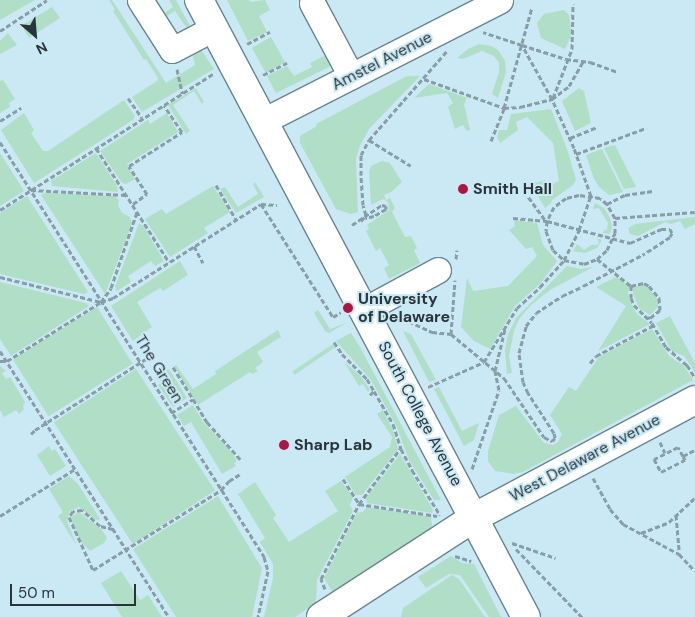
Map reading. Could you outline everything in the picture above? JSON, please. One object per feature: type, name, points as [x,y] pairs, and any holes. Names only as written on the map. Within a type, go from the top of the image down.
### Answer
[{"type":"main road","name":"South College Avenue","points":[[199,0],[475,517],[526,617]]},
{"type":"main road","name":"West Delaware Avenue","points":[[324,604],[475,517],[695,400]]},
{"type":"street","points":[[140,0],[172,50],[214,28]]},
{"type":"street","name":"Amstel Avenue","points":[[263,121],[500,0]]},
{"type":"street","points":[[312,3],[351,76]]},
{"type":"street","points":[[364,311],[450,271]]},
{"type":"path","points":[[0,31],[47,0]]},
{"type":"path","points":[[552,99],[566,59],[572,49],[574,39],[573,4]]},
{"type":"path","points":[[491,141],[504,108],[532,7]]},
{"type":"path","points":[[244,45],[270,32]]},
{"type":"path","points":[[482,32],[566,59],[590,62],[617,72]]},
{"type":"path","points":[[428,388],[484,362],[516,308],[540,287],[564,260],[579,230],[591,196],[570,138],[552,99],[522,45]]},
{"type":"path","points":[[352,224],[382,205],[386,206],[386,209],[364,219],[366,215],[363,206],[361,155],[369,140],[389,114],[424,79],[450,47]]},
{"type":"path","points":[[172,50],[182,93]]},
{"type":"path","points":[[424,79],[504,108],[520,107],[552,99],[569,86],[584,62]]},
{"type":"path","points":[[261,77],[287,64]]},
{"type":"path","points":[[0,210],[217,71]]},
{"type":"path","points":[[128,98],[142,118]]},
{"type":"path","points":[[132,204],[147,194],[129,166],[182,132],[164,105]]},
{"type":"path","points":[[0,121],[21,108]]},
{"type":"path","points":[[570,138],[597,127]]},
{"type":"path","points":[[576,154],[646,128]]},
{"type":"path","points":[[369,140],[411,166]]},
{"type":"path","name":"The Green","points":[[0,142],[267,564],[267,576],[258,617]]},
{"type":"path","points":[[96,148],[168,262]]},
{"type":"path","points":[[216,185],[236,219]]},
{"type":"path","points":[[31,190],[126,195]]},
{"type":"path","points":[[524,191],[547,221]]},
{"type":"path","points":[[607,204],[625,194],[653,191]]},
{"type":"path","points":[[579,195],[600,198],[607,204],[614,218],[613,239],[607,250],[597,259],[584,264],[564,260],[553,250],[548,241],[547,221],[554,207],[566,198],[579,195]]},
{"type":"path","points":[[262,204],[333,317],[364,311],[432,332],[451,334],[504,378],[544,437],[552,440],[555,438],[554,433],[523,382],[519,353],[526,326],[536,313],[562,296],[644,254],[670,237],[672,232],[670,229],[661,229],[630,243],[547,221],[513,218]]},
{"type":"path","points":[[0,361],[7,361],[102,302],[113,298],[262,204],[277,205]]},
{"type":"path","points":[[102,302],[111,288],[137,212]]},
{"type":"path","points":[[614,218],[695,212]]},
{"type":"path","points":[[194,246],[203,263]]},
{"type":"path","points":[[451,334],[450,271],[457,250]]},
{"type":"path","points":[[297,261],[301,258]]},
{"type":"path","points":[[597,259],[631,286]]},
{"type":"path","points":[[0,277],[102,302]]},
{"type":"path","points":[[631,286],[644,283],[659,298],[660,310],[650,318],[646,316]]},
{"type":"path","points":[[631,286],[631,298],[634,305],[654,325],[666,348],[687,365],[695,379]]},
{"type":"path","points":[[472,470],[500,390],[494,371],[507,324]]},
{"type":"path","points":[[590,363],[602,353],[654,325]]},
{"type":"path","points":[[334,342],[342,354],[367,380],[374,391],[393,424],[400,449],[442,517],[358,504]]},
{"type":"path","points":[[0,351],[169,617]]},
{"type":"path","points":[[31,434],[152,355]]},
{"type":"path","points":[[173,367],[207,422],[240,460]]},
{"type":"path","points":[[370,395],[374,391]]},
{"type":"path","points":[[171,413],[193,400]]},
{"type":"path","points":[[660,442],[665,453]]},
{"type":"path","points":[[678,446],[683,456],[685,460],[661,472],[654,458],[678,446]]},
{"type":"path","points":[[324,604],[321,579],[358,504],[400,449]]},
{"type":"path","points":[[683,456],[695,450]]},
{"type":"path","points":[[0,516],[75,469]]},
{"type":"path","points":[[591,473],[615,518],[679,554],[695,571]]},
{"type":"path","points":[[113,529],[100,526],[82,510],[75,510],[69,517],[93,570],[221,490],[240,474]]},
{"type":"path","points":[[343,479],[358,504]]},
{"type":"path","points":[[641,533],[655,529],[676,515],[695,498]]},
{"type":"path","points":[[676,515],[679,554]]},
{"type":"path","points":[[556,558],[509,542],[582,617]]},
{"type":"path","points":[[450,555],[476,562]]},
{"type":"green space","points":[[0,0],[35,0],[0,20]]},
{"type":"green space","points":[[109,0],[112,0],[166,83],[195,65],[192,52],[199,47],[214,69],[142,112],[132,97],[157,81],[158,78],[146,59],[144,60],[113,11],[115,10]]},
{"type":"green space","points":[[169,0],[176,0],[190,26],[186,27],[175,11],[161,20],[159,17],[173,7]]},
{"type":"green space","points":[[227,0],[249,0],[251,2],[265,0],[270,10],[259,16],[267,32],[248,41]]},
{"type":"green space","points":[[52,7],[60,18],[29,38],[24,30],[24,24]]},
{"type":"green space","points":[[564,10],[569,15],[571,36],[565,49],[541,38],[537,23],[544,14]]},
{"type":"green space","points":[[8,33],[17,45],[0,54],[0,41]]},
{"type":"green space","points":[[271,37],[285,62],[266,73],[252,48]]},
{"type":"green space","points":[[479,44],[491,46],[498,50],[505,61],[506,72],[498,98],[492,94],[499,72],[499,63],[494,56],[482,51],[463,59],[457,58],[468,49]]},
{"type":"green space","points":[[328,54],[333,65],[276,93],[267,76],[287,66],[294,76],[312,67],[310,63]]},
{"type":"green space","points":[[407,76],[420,76],[369,129],[360,146],[356,159],[358,212],[351,214],[336,209],[300,143],[300,136],[317,126],[316,124]]},
{"type":"green space","points":[[3,80],[15,99],[9,103],[10,107],[0,113],[0,81]]},
{"type":"green space","points":[[429,84],[467,98],[464,104],[470,130],[467,131],[463,125],[455,129],[448,107],[453,103],[447,93],[414,98]]},
{"type":"green space","points":[[196,88],[204,102],[202,104],[194,91],[173,105],[190,131],[186,134],[168,105]]},
{"type":"green space","points":[[579,88],[584,91],[591,123],[575,131],[562,101]]},
{"type":"green space","points":[[124,100],[135,116],[133,120],[34,183],[1,130],[24,113],[34,130],[31,133],[43,151],[48,151]]},
{"type":"green space","points":[[551,109],[567,149],[576,180],[573,185],[552,200],[545,208],[531,184],[545,180],[549,186],[559,181],[553,143],[527,117],[516,122],[518,130],[500,143],[497,137],[499,130],[507,130],[511,114]]},
{"type":"green space","points":[[167,113],[178,132],[127,164],[135,179],[126,184],[122,183],[100,151],[148,120],[150,124]]},
{"type":"green space","points":[[615,145],[636,187],[624,189],[604,148]]},
{"type":"green space","points":[[602,149],[623,192],[609,195],[599,187],[594,179],[586,155]]},
{"type":"green space","points":[[0,153],[24,191],[0,206]]},
{"type":"green space","points":[[96,153],[117,186],[118,192],[52,186],[51,181]]},
{"type":"green space","points":[[382,161],[390,163],[402,182],[391,192],[384,195],[386,200],[390,198],[395,208],[392,212],[405,237],[411,236],[417,248],[414,250],[420,263],[389,279],[384,268],[389,265],[380,248],[376,251],[366,231],[369,229],[367,225],[389,210],[388,202],[383,199],[371,205],[369,171],[371,166]]},
{"type":"green space","points":[[255,182],[264,197],[236,213],[220,189],[225,187],[238,207],[258,194],[253,184]]},
{"type":"green space","points":[[213,186],[230,212],[204,228],[208,233],[170,257],[145,219],[162,209],[166,214]]},
{"type":"green space","points":[[44,193],[115,196],[119,200],[118,205],[122,213],[130,217],[132,224],[105,294],[41,195]]},
{"type":"green space","points":[[27,196],[88,292],[84,294],[0,274],[0,213]]},
{"type":"green space","points":[[595,203],[604,208],[610,218],[612,227],[610,234],[603,233],[604,230],[607,230],[608,223],[599,208],[593,209]]},
{"type":"green space","points":[[695,217],[695,224],[685,229],[680,221],[671,224],[665,222],[638,236],[630,234],[628,228],[635,224]]},
{"type":"green space","points":[[514,220],[537,223],[543,245],[557,261],[540,284],[515,306],[490,349],[474,341],[461,327],[467,278],[473,291],[508,286],[537,256],[532,247],[526,249],[509,230],[515,226]]},
{"type":"green space","points":[[139,223],[144,227],[164,261],[155,266],[151,261],[128,276],[131,282],[117,291],[115,287]]},
{"type":"green space","points":[[597,238],[602,240],[597,248],[585,253],[573,251],[577,244],[584,250],[591,245],[597,245],[599,243]]},
{"type":"green space","points":[[180,261],[188,275],[163,291],[160,288],[137,302],[152,327],[133,341],[111,306]]},
{"type":"green space","points":[[567,266],[581,269],[593,267],[550,290],[531,305],[519,319],[514,331],[509,356],[512,373],[507,374],[505,350],[508,334],[516,318]]},
{"type":"green space","points":[[616,277],[630,286],[628,292],[630,302],[637,314],[650,324],[598,351],[626,306],[596,287]]},
{"type":"green space","points":[[0,282],[86,303],[89,306],[11,356],[0,339]]},
{"type":"green space","points":[[642,284],[649,288],[658,300],[658,307],[650,315],[639,308],[633,294],[633,288]]},
{"type":"green space","points":[[97,307],[133,364],[49,416],[13,359]]},
{"type":"green space","points":[[318,310],[330,329],[346,323],[329,333],[325,331],[314,313]]},
{"type":"green space","points":[[670,316],[695,363],[695,372],[684,356],[672,351],[656,323]]},
{"type":"green space","points":[[652,329],[669,356],[684,366],[693,380],[523,472],[514,474],[495,471],[488,461],[488,451],[499,415],[516,406],[544,443],[553,445],[558,442],[562,434],[550,415],[569,387],[576,391],[599,357]]},
{"type":"green space","points":[[278,330],[281,337],[257,352],[263,362],[255,368],[258,371],[252,374],[250,372],[198,405],[174,366],[176,365],[193,389],[216,374],[215,371]]},
{"type":"green space","points":[[403,331],[411,334],[436,380],[429,382]]},
{"type":"green space","points":[[351,333],[441,500],[434,500],[409,460],[396,425],[371,380],[336,341]]},
{"type":"green space","points":[[333,344],[335,347],[295,375],[292,371]]},
{"type":"green space","points":[[344,362],[360,375],[370,390],[368,392],[363,384],[359,386]]},
{"type":"green space","points":[[0,366],[6,371],[2,373],[6,379],[10,377],[25,402],[24,409],[19,414],[16,410],[4,417],[0,410]]},
{"type":"green space","points":[[136,369],[215,491],[133,544],[54,422]]},
{"type":"green space","points":[[169,369],[187,398],[173,407],[158,385],[162,382],[155,378]]},
{"type":"green space","points":[[439,387],[462,431],[479,423],[474,440],[464,446],[434,389]]},
{"type":"green space","points":[[193,405],[204,423],[230,450],[237,461],[234,463],[236,466],[222,474],[191,422],[184,426],[177,415]]},
{"type":"green space","points":[[383,410],[392,428],[398,449],[362,495],[356,495],[345,477],[390,447],[392,437],[377,414]]},
{"type":"green space","points":[[49,446],[52,451],[55,449],[66,466],[50,476],[37,455]]},
{"type":"green space","points":[[400,454],[433,510],[432,513],[367,503],[366,498]]},
{"type":"green space","points":[[69,476],[78,484],[100,519],[96,520],[79,507],[70,511],[67,521],[77,546],[58,516],[63,512],[49,489]]},
{"type":"green space","points":[[341,481],[353,497],[350,505],[353,511],[317,580],[316,603],[295,617],[264,617],[273,578],[273,564],[260,542],[265,538],[238,494],[255,482],[276,515],[273,518],[289,542],[338,511],[325,491]]},
{"type":"green space","points":[[218,496],[262,568],[252,617],[176,617],[133,549]]},
{"type":"green space","points":[[367,507],[431,517],[432,526],[422,535],[333,593],[324,578],[357,513],[363,512]]},
{"type":"green space","points":[[79,512],[102,530],[107,538],[104,543],[90,551],[81,542],[71,520],[72,516]]},
{"type":"green space","points":[[451,556],[462,563],[474,564],[501,617],[489,617],[460,575],[449,574],[426,588],[418,577]]},
{"type":"green space","points":[[121,571],[140,600],[148,595],[162,617],[122,617],[101,583]]},
{"type":"green space","points":[[452,575],[459,579],[485,617],[401,617],[403,608]]},
{"type":"place","name":"Smith Hall","points":[[463,189]]},
{"type":"place","name":"University of Delaware","points":[[348,308]]},
{"type":"place","name":"Sharp Lab","points":[[284,445]]}]
